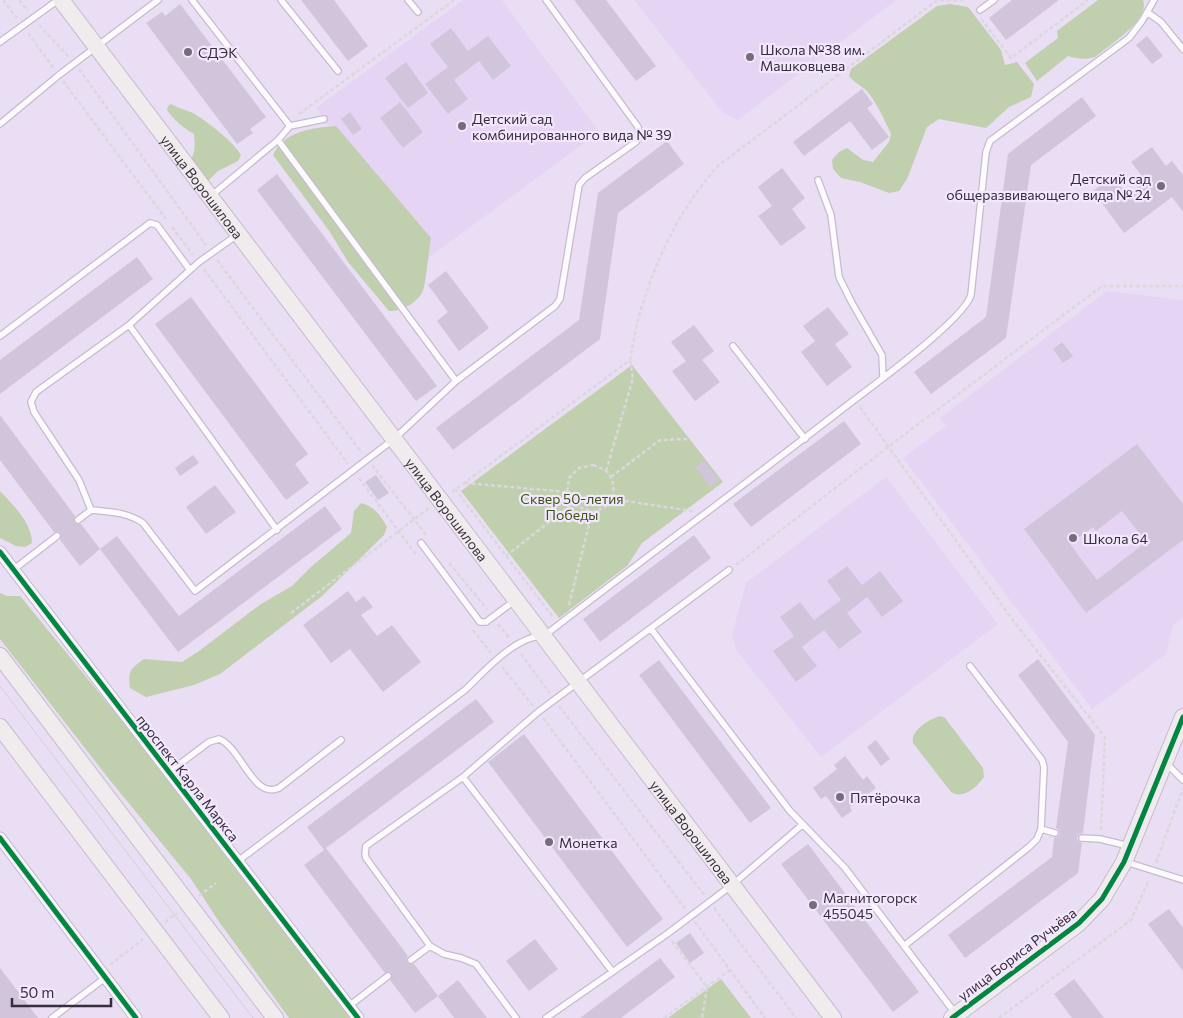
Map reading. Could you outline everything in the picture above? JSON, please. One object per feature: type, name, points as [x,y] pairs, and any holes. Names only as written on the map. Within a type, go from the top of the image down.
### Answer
[{"type":"main road","name":"улица Ворошилова","points":[[62,0],[833,1018]]},
{"type":"main road","points":[[0,656],[275,1018]]},
{"type":"main road","name":"улица Бориса Ручьёва","points":[[956,1017],[1079,924],[1102,899],[1127,854],[1183,717]]},
{"type":"main road","points":[[0,727],[221,1018]]},
{"type":"street","name":"проспект Карла Маркса","points":[[0,552],[358,1018]]},
{"type":"street","points":[[0,838],[136,1018]]},
{"type":"lane","points":[[0,42],[58,0]]},
{"type":"lane","points":[[0,124],[59,75],[158,0]]},
{"type":"lane","points":[[192,0],[289,124]]},
{"type":"lane","points":[[280,0],[338,71]]},
{"type":"lane","points":[[408,0],[418,12]]},
{"type":"lane","points":[[78,520],[91,510],[133,516],[143,523],[196,591],[368,460],[394,439],[456,381],[558,303],[562,294],[579,185],[585,178],[636,142],[640,135],[638,127],[546,0]]},
{"type":"lane","points":[[980,10],[994,0]]},
{"type":"lane","points":[[238,862],[465,690],[515,646],[530,638],[544,636],[805,439],[951,322],[969,300],[986,152],[990,141],[1129,38],[1154,0]]},
{"type":"lane","points":[[1147,12],[1161,22],[1183,49]]},
{"type":"lane","points":[[210,196],[278,140],[289,124],[324,119]]},
{"type":"lane","points":[[278,140],[456,381]]},
{"type":"lane","points":[[818,180],[831,215],[839,277],[882,355],[883,378]]},
{"type":"lane","points":[[0,336],[150,223],[157,225],[190,270]]},
{"type":"lane","points":[[91,510],[79,480],[34,412],[31,402],[36,392],[130,325],[199,262],[238,233]]},
{"type":"lane","points":[[130,325],[276,530]]},
{"type":"lane","points":[[733,346],[805,439]]},
{"type":"lane","points":[[14,570],[57,536]]},
{"type":"lane","points":[[421,543],[478,620],[484,623],[516,600]]},
{"type":"lane","points":[[516,1018],[476,964],[444,954],[430,946],[366,858],[365,850],[369,843],[463,777],[554,699],[729,570]]},
{"type":"lane","points":[[651,629],[802,825],[844,868],[956,1017]]},
{"type":"lane","points":[[904,946],[1029,847],[1037,838],[1041,829],[1044,767],[1042,760],[970,666]]},
{"type":"lane","points":[[169,772],[209,742],[219,740],[228,745],[259,785],[269,791],[274,791],[341,740]]},
{"type":"lane","points":[[1164,762],[1183,780]]},
{"type":"lane","points":[[463,777],[612,971]]},
{"type":"lane","points":[[546,1018],[710,902],[802,825]]},
{"type":"lane","points":[[1041,829],[1055,834]]},
{"type":"lane","points":[[1082,838],[1100,839],[1154,870],[1183,880]]},
{"type":"lane","points":[[411,960],[430,946]]},
{"type":"lane","points":[[52,1018],[103,975]]},
{"type":"lane","points":[[349,1006],[388,976]]},
{"type":"path","points":[[2,0],[422,562]]},
{"type":"path","points":[[20,0],[33,18],[75,63],[212,253],[432,542]]},
{"type":"path","points":[[289,124],[454,0]]},
{"type":"path","points":[[606,471],[633,378],[630,360],[643,301],[666,242],[699,188],[718,166],[936,1],[966,0]]},
{"type":"path","points":[[979,17],[1011,58],[1088,0]]},
{"type":"path","points":[[729,570],[888,447],[1102,286],[1183,286]]},
{"type":"path","points":[[291,612],[630,360]]},
{"type":"path","points":[[854,400],[1015,623],[1105,737],[1100,839]]},
{"type":"path","points":[[611,477],[660,440],[690,439]]},
{"type":"path","points":[[593,465],[606,471],[611,477],[614,492],[612,499],[606,506],[592,512],[572,504],[567,492],[569,478],[579,468],[593,465]]},
{"type":"path","points":[[464,482],[567,492]]},
{"type":"path","points":[[455,489],[558,624]]},
{"type":"path","points":[[612,499],[707,513]]},
{"type":"path","points":[[506,556],[572,504]]},
{"type":"path","points":[[566,619],[592,512]]},
{"type":"path","points":[[444,557],[493,617],[796,1018]]},
{"type":"path","points":[[468,623],[538,712],[766,1018]]},
{"type":"path","points":[[1000,1018],[1131,920],[1154,870],[1183,788]]},
{"type":"path","points":[[198,897],[216,883]]},
{"type":"path","points":[[162,925],[178,912]]},
{"type":"path","points":[[667,934],[707,987],[702,1018]]},
{"type":"path","points":[[103,975],[143,940]]},
{"type":"path","points":[[664,1018],[730,970]]},
{"type":"shaded area","name":"Детский сад комбинированного вида № 39","points":[[463,0],[502,0],[599,132],[427,259],[316,108]]},
{"type":"shaded area","name":"Школа №38 им. Машковцева","points":[[634,0],[896,0],[738,120],[723,113]]},
{"type":"shaded area","name":"Школа 64","points":[[1107,291],[1183,300],[1183,618],[1173,625],[1166,654],[1092,709],[903,458],[946,426],[940,418]]},
{"type":"shaded area","points":[[886,477],[998,624],[821,757],[737,651],[732,635],[746,583]]},
{"type":"green space","points":[[1098,0],[1143,0],[1144,7],[1141,15],[1127,32],[1095,57],[1082,59],[1068,56],[1037,81],[1025,63],[1058,38],[1057,31]]},
{"type":"green space","points":[[950,4],[968,7],[1001,50],[1005,65],[1017,62],[1034,84],[1031,97],[1009,107],[986,128],[939,119],[927,127],[907,179],[899,191],[889,193],[860,182],[841,178],[833,169],[832,160],[839,152],[847,148],[863,160],[873,162],[889,142],[891,134],[870,95],[849,76],[851,69],[937,6]]},
{"type":"green space","points":[[171,104],[193,113],[220,132],[241,155],[238,161],[218,171],[205,184],[189,162],[194,152],[194,134],[170,114],[167,110]]},
{"type":"green space","points":[[336,126],[431,238],[422,293],[416,300],[403,308],[389,311],[348,262],[330,232],[273,155],[278,147],[291,136],[308,130]]},
{"type":"green space","name":"Сквер 50-летия Победы","points":[[632,365],[723,482],[642,543],[627,566],[559,618],[461,491]]},
{"type":"green space","points":[[0,491],[21,515],[29,528],[32,543],[25,547],[16,546],[0,538]]},
{"type":"green space","points":[[361,503],[377,512],[387,527],[384,535],[322,596],[220,674],[194,685],[146,697],[130,688],[129,678],[131,671],[144,659],[182,662],[261,604],[292,586],[351,533],[354,511]]},
{"type":"green space","points":[[0,593],[7,596],[20,596],[159,766],[352,1018],[289,1018],[220,923],[191,879],[109,779],[0,639]]},
{"type":"green space","points":[[941,716],[945,718],[983,768],[984,777],[978,785],[965,793],[956,794],[951,792],[913,743],[915,734],[922,725]]},
{"type":"green space","points":[[721,979],[751,1018],[668,1018]]},
{"type":"building","points":[[301,0],[334,0],[368,46],[348,61]]},
{"type":"building","points":[[574,0],[606,0],[656,66],[636,81]]},
{"type":"building","points":[[1012,0],[1059,0],[1006,40],[989,18]]},
{"type":"building","points":[[180,4],[266,117],[250,129],[253,133],[237,144],[146,23],[162,12],[165,16]]},
{"type":"building","points":[[451,28],[468,51],[488,36],[511,66],[493,80],[479,61],[454,80],[468,99],[448,114],[425,84],[448,67],[430,44]]},
{"type":"building","points":[[1147,36],[1163,56],[1152,64],[1136,45]]},
{"type":"building","points":[[406,62],[428,93],[408,108],[385,78]]},
{"type":"building","points":[[862,89],[873,104],[867,108],[889,137],[872,150],[850,121],[804,156],[793,142]]},
{"type":"building","points":[[1082,97],[1096,116],[1031,165],[1006,338],[931,394],[914,372],[986,317],[1008,154]]},
{"type":"building","points":[[400,102],[423,132],[403,148],[380,118]]},
{"type":"building","points":[[350,112],[362,129],[353,135],[341,119]]},
{"type":"building","points":[[667,141],[684,164],[618,213],[600,339],[453,450],[436,428],[579,320],[598,193]]},
{"type":"building","name":"Детский сад общеразвивающего вида № 24","points":[[1152,147],[1166,166],[1172,161],[1183,175],[1183,212],[1172,197],[1124,233],[1093,191],[1113,176],[1127,195],[1146,181],[1131,162]]},
{"type":"building","points":[[782,168],[805,198],[792,209],[806,228],[781,246],[758,216],[772,206],[758,187]]},
{"type":"building","points":[[277,174],[437,386],[416,401],[257,190]]},
{"type":"building","points":[[137,257],[153,279],[0,394],[0,360]]},
{"type":"building","points":[[446,271],[489,328],[459,351],[437,321],[448,312],[428,285]]},
{"type":"building","points":[[191,297],[308,454],[295,464],[309,483],[286,500],[155,324]]},
{"type":"building","points":[[828,307],[849,334],[835,344],[852,367],[827,386],[801,352],[815,341],[803,326]]},
{"type":"building","points":[[694,325],[714,351],[702,360],[720,382],[695,401],[672,371],[686,361],[671,342]]},
{"type":"building","points":[[1062,342],[1073,356],[1063,363],[1053,349]]},
{"type":"building","points":[[0,415],[75,516],[74,522],[81,524],[100,549],[80,566],[60,540],[61,534],[54,532],[0,460]]},
{"type":"building","points":[[844,421],[861,444],[751,527],[733,504]]},
{"type":"building","points":[[1137,444],[1183,504],[1183,540],[1086,613],[1024,529]],"holes":[[[1122,511],[1146,542],[1097,580],[1070,544],[1093,527],[1096,531]]]},
{"type":"building","points":[[193,455],[199,463],[180,476],[175,468]]},
{"type":"building","points":[[704,461],[719,480],[710,487],[695,467]]},
{"type":"building","points":[[376,475],[389,493],[378,500],[365,482]]},
{"type":"building","points":[[215,485],[236,512],[206,534],[186,507]]},
{"type":"building","points":[[325,506],[342,529],[178,652],[100,549],[117,536],[179,616]]},
{"type":"building","points":[[694,535],[711,558],[600,642],[583,619]]},
{"type":"building","points":[[847,566],[862,585],[880,571],[903,601],[882,617],[867,597],[847,613],[862,632],[839,649],[824,630],[802,647],[817,666],[796,682],[773,651],[794,636],[780,617],[800,602],[814,620],[841,600],[827,581]]},
{"type":"building","points":[[348,591],[356,602],[364,596],[373,607],[361,615],[377,636],[392,625],[421,662],[383,692],[350,649],[331,663],[303,625]]},
{"type":"building","points":[[1038,659],[1095,735],[1083,833],[1077,837],[1078,841],[1082,843],[1078,873],[965,958],[948,935],[1052,857],[1054,838],[1060,834],[1056,828],[1068,742],[1018,675]]},
{"type":"building","points":[[659,660],[771,808],[750,823],[639,675]]},
{"type":"building","points":[[476,699],[494,722],[326,848],[408,956],[406,960],[408,963],[414,964],[438,996],[415,1013],[390,980],[392,974],[389,972],[385,973],[304,865],[324,850],[307,827]]},
{"type":"building","points":[[524,734],[663,919],[627,947],[488,762]]},
{"type":"building","points":[[876,740],[890,759],[881,766],[867,747]]},
{"type":"building","points":[[845,756],[863,780],[867,776],[876,788],[850,807],[852,811],[842,818],[826,796],[821,799],[813,788],[837,769],[834,765]]},
{"type":"building","points":[[808,844],[919,992],[893,1012],[781,864]]},
{"type":"building","points":[[1169,909],[1183,928],[1183,971],[1148,924]]},
{"type":"building","points":[[690,933],[704,953],[690,963],[676,943]]},
{"type":"building","points":[[535,939],[558,969],[529,991],[506,961]]},
{"type":"building","points":[[660,958],[675,977],[621,1018],[580,1018]]},
{"type":"building","points":[[0,968],[38,1018],[0,1018]]},
{"type":"building","points":[[1074,979],[1104,1018],[1072,1018],[1054,994]]},
{"type":"building","points":[[458,980],[487,1018],[454,1018],[438,996]]},
{"type":"tram line","points":[[0,686],[253,1018]]},
{"type":"cycle path","points":[[0,552],[358,1018]]},
{"type":"cycle path","points":[[952,1018],[1079,923],[1102,899],[1124,862],[1183,717]]},
{"type":"cycle path","points":[[0,838],[136,1018]]},
{"type":"place","name":"СДЭК","points":[[188,52]]},
{"type":"place","name":"Школа №38 им. Машковцева","points":[[750,57]]},
{"type":"place","name":"Детский сад комбинированного вида № 39","points":[[462,126]]},
{"type":"place","name":"Детский сад общеразвивающего вида № 24","points":[[1161,186]]},
{"type":"place","name":"Школа 64","points":[[1073,538]]},
{"type":"place","name":"Пятёрочка","points":[[840,797]]},
{"type":"place","name":"Монетка","points":[[549,842]]},
{"type":"place","name":"Магнитогорск 455045","points":[[813,905]]}]
